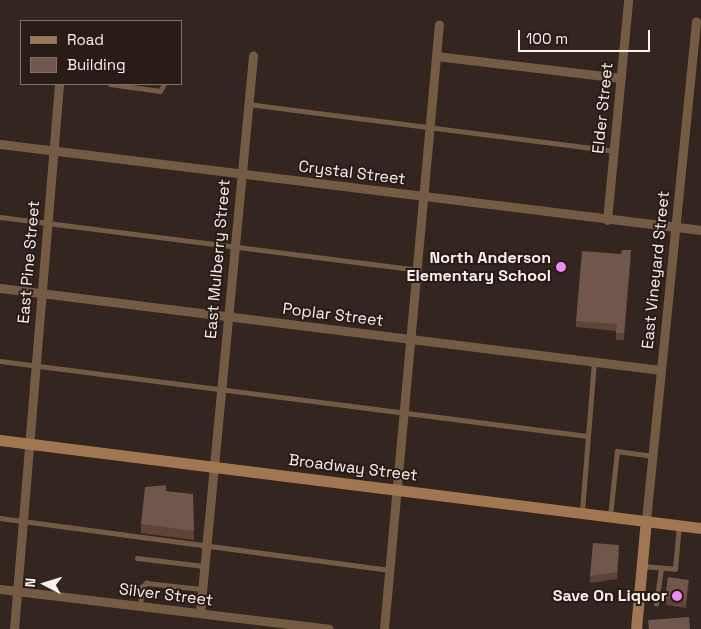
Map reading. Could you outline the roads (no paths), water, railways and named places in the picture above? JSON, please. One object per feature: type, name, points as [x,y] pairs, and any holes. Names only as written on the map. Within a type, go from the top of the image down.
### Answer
[{"type":"main road","name":"Broadway Street","points":[[0,440],[214,465],[701,528]]},
{"type":"main road","points":[[636,629],[646,520]]},
{"type":"street","name":"Elder Street","points":[[607,220],[628,0]]},
{"type":"street","name":"East Vineyard Street","points":[[646,520],[696,22]]},
{"type":"street","points":[[384,629],[439,24]]},
{"type":"street","name":"East Mulberry Street","points":[[200,614],[253,56]]},
{"type":"street","points":[[436,56],[621,78]]},
{"type":"street","name":"East Pine Street","points":[[14,629],[59,85]]},
{"type":"street","name":"Crystal Street","points":[[0,144],[607,220],[701,230]]},
{"type":"street","name":"Poplar Street","points":[[0,288],[662,370]]},
{"type":"street","name":"Silver Street","points":[[0,588],[140,607],[329,629]]},
{"type":"lane","points":[[118,85],[160,90],[163,85]]},
{"type":"lane","points":[[248,104],[613,151]]},
{"type":"lane","points":[[0,217],[417,270]]},
{"type":"lane","points":[[0,362],[587,436]]},
{"type":"lane","points":[[582,512],[594,362]]},
{"type":"lane","points":[[610,516],[617,451],[653,456]]},
{"type":"lane","points":[[0,518],[390,570]]},
{"type":"lane","points":[[642,566],[675,570],[679,525]]},
{"type":"lane","points":[[137,558],[204,566]]},
{"type":"lane","points":[[656,604],[661,568]]},
{"type":"lane","points":[[140,607],[142,587],[146,583],[202,589]]},
{"type":"place","name":"North Anderson Elementary School","points":[[561,267]]},
{"type":"place","name":"Save On Liquor","points":[[677,596]]}]
